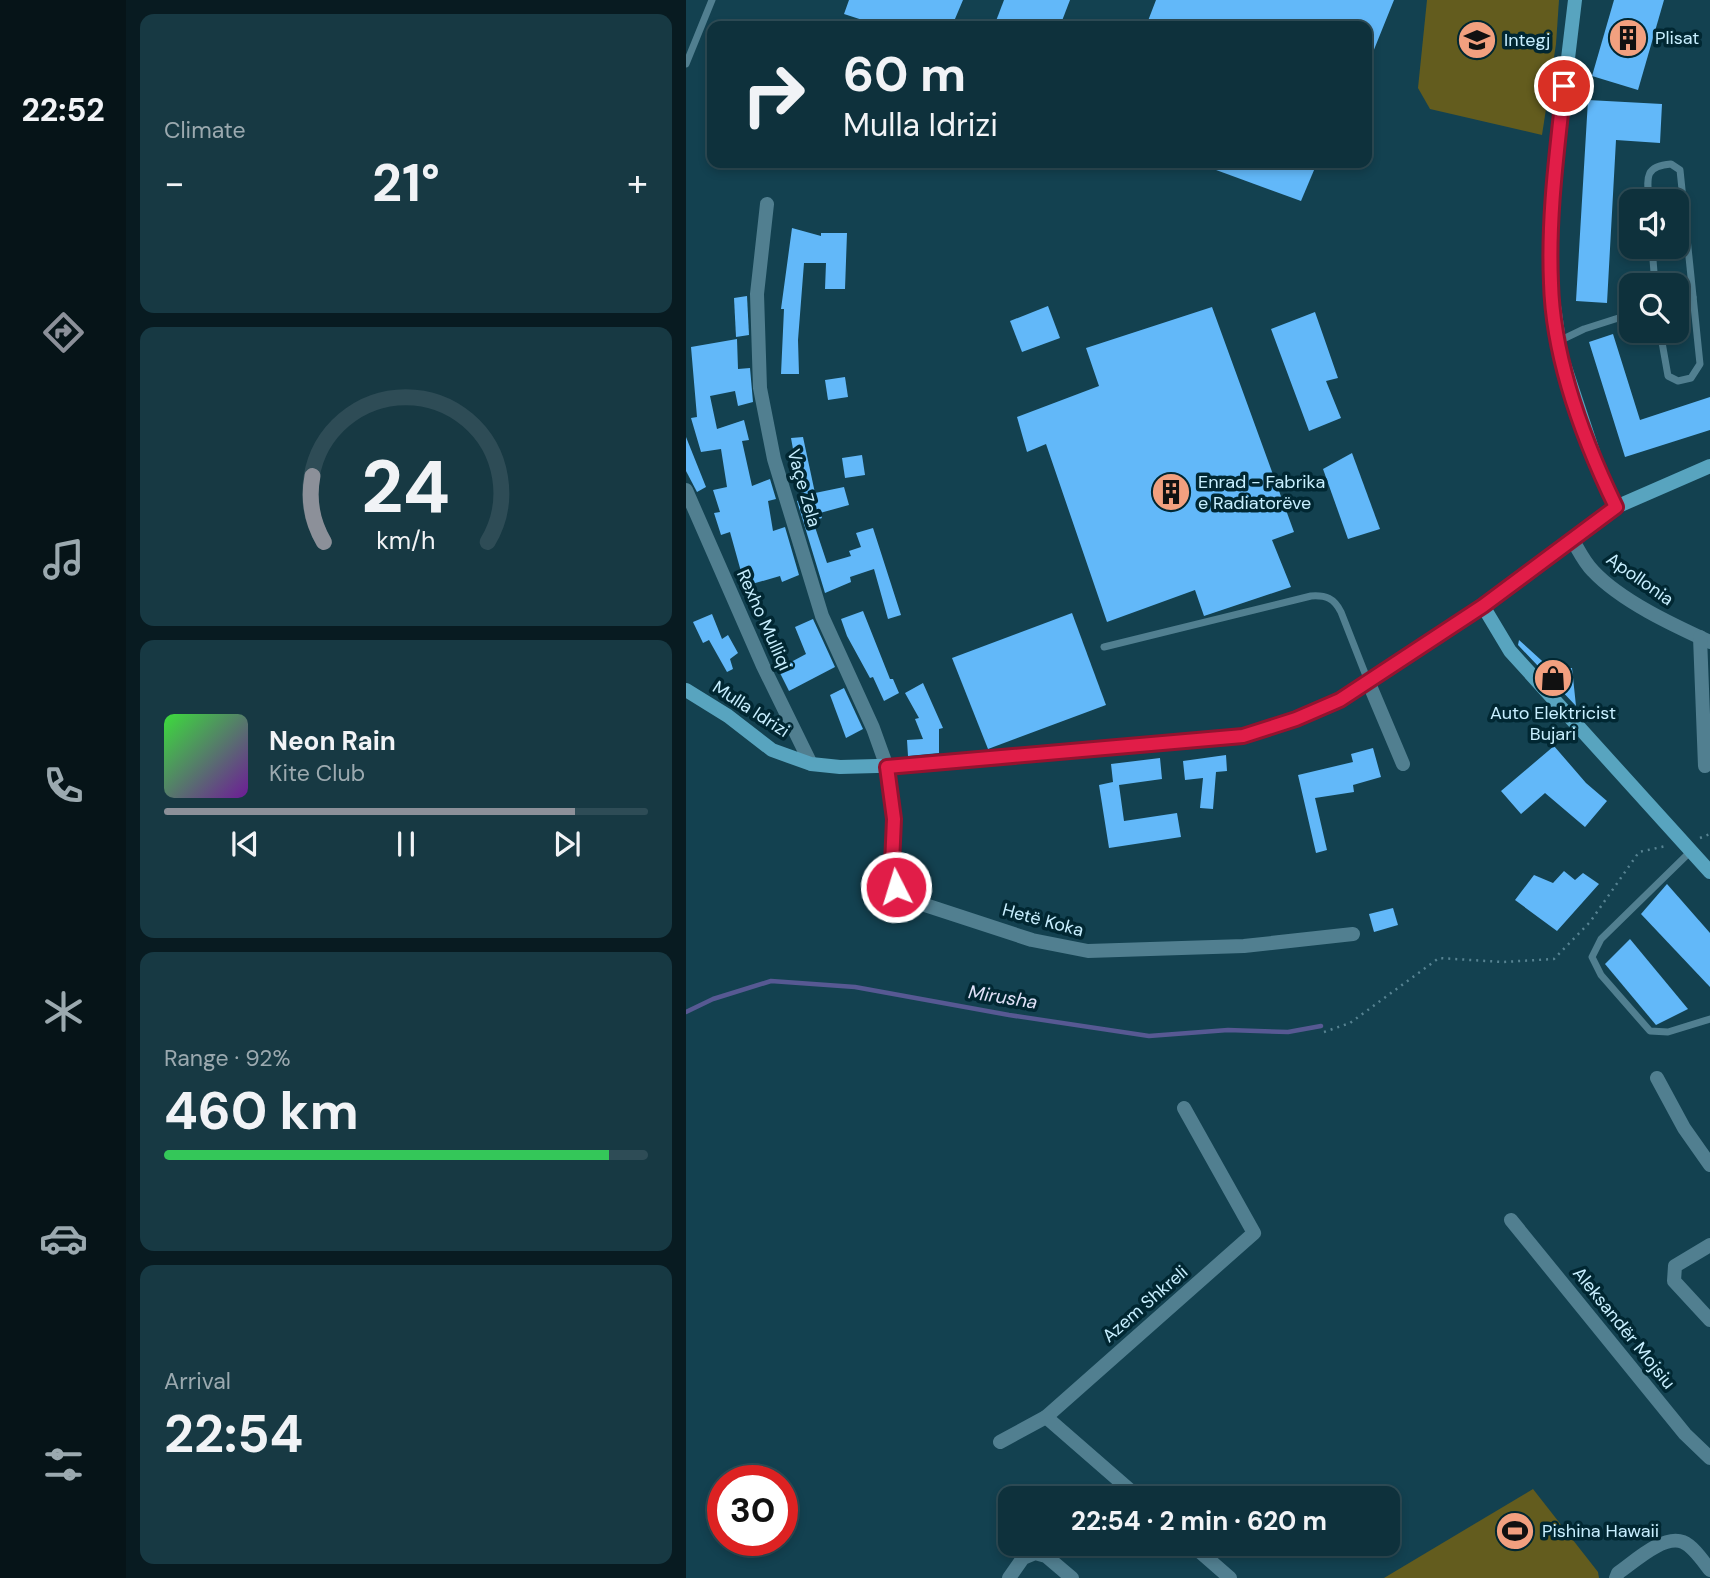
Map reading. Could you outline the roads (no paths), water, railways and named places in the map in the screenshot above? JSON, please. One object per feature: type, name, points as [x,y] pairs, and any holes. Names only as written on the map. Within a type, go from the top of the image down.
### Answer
[{"type":"street","points":[[1574,2],[1552,192],[1551,285],[1559,342],[1578,412],[1602,479],[1616,507]]},
{"type":"street","name":"Vaçe Zela","points":[[767,204],[757,307],[761,388],[774,459],[822,616],[873,728],[887,767]]},
{"type":"street","name":"Mulla Idrizi","points":[[686,690],[728,716],[772,750],[811,764],[840,768],[887,767],[1243,736],[1307,715],[1340,700],[1483,606],[1616,507],[1710,466]]},
{"type":"street","name":"Rexho Mulliqi","points":[[686,490],[763,666],[811,764]]},
{"type":"street","name":"Apollonia","points":[[1572,538],[1591,569],[1607,584],[1669,622],[1705,640],[1705,766]]},
{"type":"street","points":[[1483,606],[1510,651],[1710,872]]},
{"type":"street","points":[[1368,681],[1403,765]]},
{"type":"street","name":"Hetë Koka","points":[[887,767],[894,819],[892,864],[896,887],[904,896],[922,904],[1032,940],[1088,951],[1244,946],[1353,934]]},
{"type":"street","points":[[1657,1078],[1684,1128],[1710,1165]]},
{"type":"street","name":"Azem Shkreli","points":[[1046,1417],[1254,1233],[1185,1108]]},
{"type":"street","name":"Aleksandër Mojsiu","points":[[1511,1220],[1685,1434],[1710,1458]]},
{"type":"street","points":[[1710,1245],[1675,1266],[1674,1281],[1710,1320]]},
{"type":"street","points":[[1000,1442],[1046,1417],[1125,1486]]},
{"type":"street","points":[[1616,1578],[1618,1573],[1660,1545],[1674,1540],[1685,1542],[1710,1570]]},
{"type":"street","points":[[1009,1578],[1023,1558],[1035,1553],[1046,1556],[1072,1578]]},
{"type":"street","points":[[1205,1556],[1230,1578]]},
{"type":"lane","points":[[686,64],[712,0]]},
{"type":"lane","points":[[1648,189],[1650,170],[1658,165],[1671,163],[1680,170],[1682,189]]},
{"type":"lane","points":[[1662,343],[1668,376],[1678,381],[1691,377],[1700,364],[1689,258]]},
{"type":"lane","points":[[1689,298],[1693,297]]},
{"type":"lane","points":[[1559,342],[1584,329],[1619,318]]},
{"type":"lane","points":[[1104,647],[1311,596],[1324,596],[1332,600],[1341,612],[1368,681]]},
{"type":"lane","points":[[1687,847],[1601,939],[1592,957],[1601,975],[1650,1031],[1668,1032],[1710,1019]]},
{"type":"waterway","name":"Mirusha","points":[[686,1012],[713,999],[771,981],[855,987],[1009,1015],[1149,1036],[1228,1030],[1288,1032],[1321,1026]]},
{"type":"place","name":"Plisat","points":[[1628,38]]},
{"type":"place","name":"Integj","points":[[1477,40]]},
{"type":"place","name":"Enrad - Fabrika e Radiatorëve","points":[[1171,492]]},
{"type":"place","name":"Auto Elektricist Bujari","points":[[1553,678]]},
{"type":"place","name":"Pishina Hawaii","points":[[1515,1531]]}]
